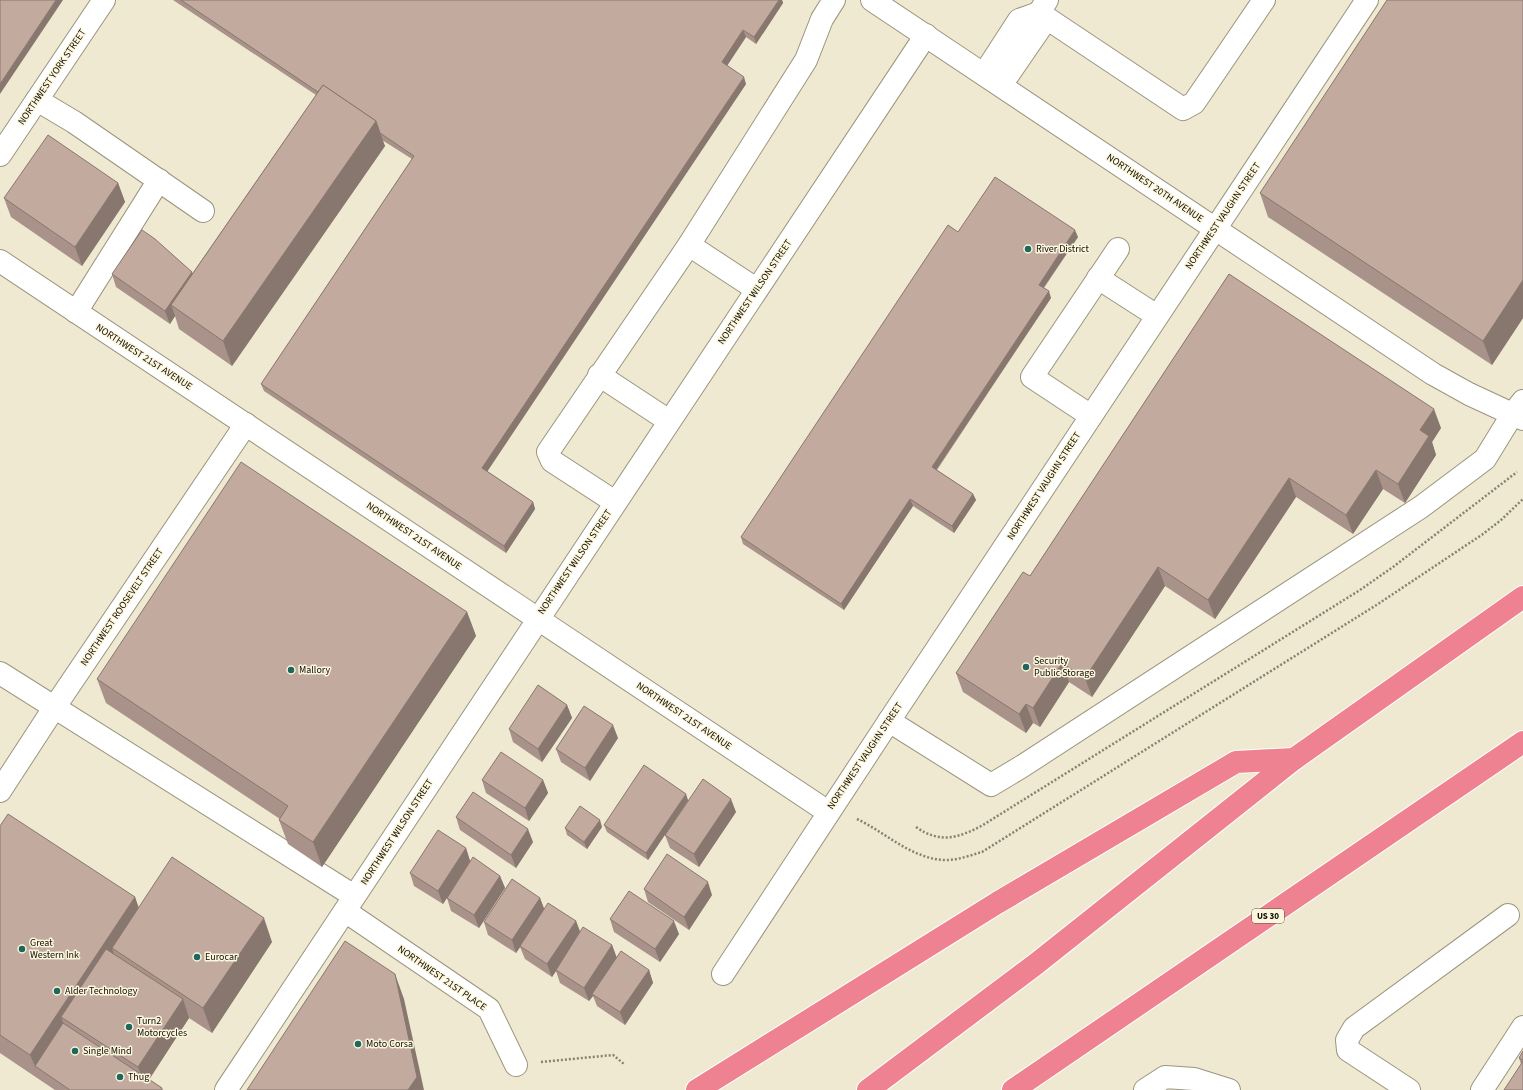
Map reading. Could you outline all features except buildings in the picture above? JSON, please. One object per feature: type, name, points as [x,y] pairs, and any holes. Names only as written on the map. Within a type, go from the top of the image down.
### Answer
[{"type":"highway","points":[[868,1090],[1036,964],[1294,758],[1523,597]]},
{"type":"highway","name":"US 30","points":[[1013,1090],[1523,742]]},
{"type":"highway","points":[[697,1090],[997,903],[1236,762],[1294,758]]},
{"type":"street","name":"NORTHWEST YORK STREET","points":[[0,155],[104,0]]},
{"type":"street","points":[[615,502],[552,461],[548,452],[599,374],[689,245],[806,60],[822,18],[834,0]]},
{"type":"street","name":"NORTHWEST 20TH AVENUE","points":[[872,0],[1433,374],[1469,394],[1519,411]]},
{"type":"street","points":[[1043,6],[1182,109],[1194,103],[1264,0]]},
{"type":"street","name":"NORTHWEST VAUGHN STREET","points":[[723,974],[828,812],[1367,0]]},
{"type":"street","points":[[993,80],[1041,27],[1043,6]]},
{"type":"street","name":"NORTHWEST WILSON STREET","points":[[226,1090],[756,289],[926,35]]},
{"type":"street","points":[[37,100],[74,122],[203,211]]},
{"type":"street","points":[[76,312],[159,180]]},
{"type":"street","points":[[689,245],[756,289]]},
{"type":"street","points":[[1091,416],[1032,377],[1118,249]]},
{"type":"street","name":"NORTHWEST 21ST AVENUE","points":[[0,261],[828,812]]},
{"type":"street","points":[[1098,278],[1157,316]]},
{"type":"street","points":[[599,374],[669,421]]},
{"type":"street","points":[[889,721],[991,785],[1028,763],[1421,507],[1485,459],[1519,411]]},
{"type":"street","name":"NORTHWEST ROOSEVELT STREET","points":[[0,792],[54,708],[246,424]]},
{"type":"street","name":"NORTHWEST 21ST PLACE","points":[[0,673],[349,904],[489,1009],[516,1065]]},
{"type":"street","points":[[1409,1090],[1348,1050],[1347,1040],[1354,1028],[1508,915]]},
{"type":"street","points":[[1482,1090],[1523,1027]]},
{"type":"street","points":[[1145,1090],[1165,1077],[1194,1079],[1229,1090]]},
{"type":"path","points":[[916,827],[931,835],[942,838],[956,837],[983,825],[1360,590],[1393,567],[1517,472]]},
{"type":"path","points":[[828,812],[855,818],[869,824],[902,846],[924,856],[946,860],[962,858],[982,852],[1378,604],[1483,534],[1501,520],[1523,499]]},
{"type":"path","points":[[516,1065],[613,1055],[624,1064]]},
{"type":"place","name":"River District","points":[[1028,249]]},
{"type":"place","name":"Security Public Storage","points":[[1026,667]]},
{"type":"place","name":"Mallory","points":[[291,670]]},
{"type":"place","name":"Great Western Ink","points":[[22,949]]},
{"type":"place","name":"Eurocar","points":[[197,957]]},
{"type":"place","name":"Alder Technology","points":[[57,991]]},
{"type":"place","name":"Turn2 Motorcycles","points":[[129,1027]]},
{"type":"place","name":"Moto Corsa","points":[[358,1044]]},
{"type":"place","name":"Single Mind","points":[[75,1051]]},
{"type":"place","name":"Thug","points":[[120,1077]]}]
